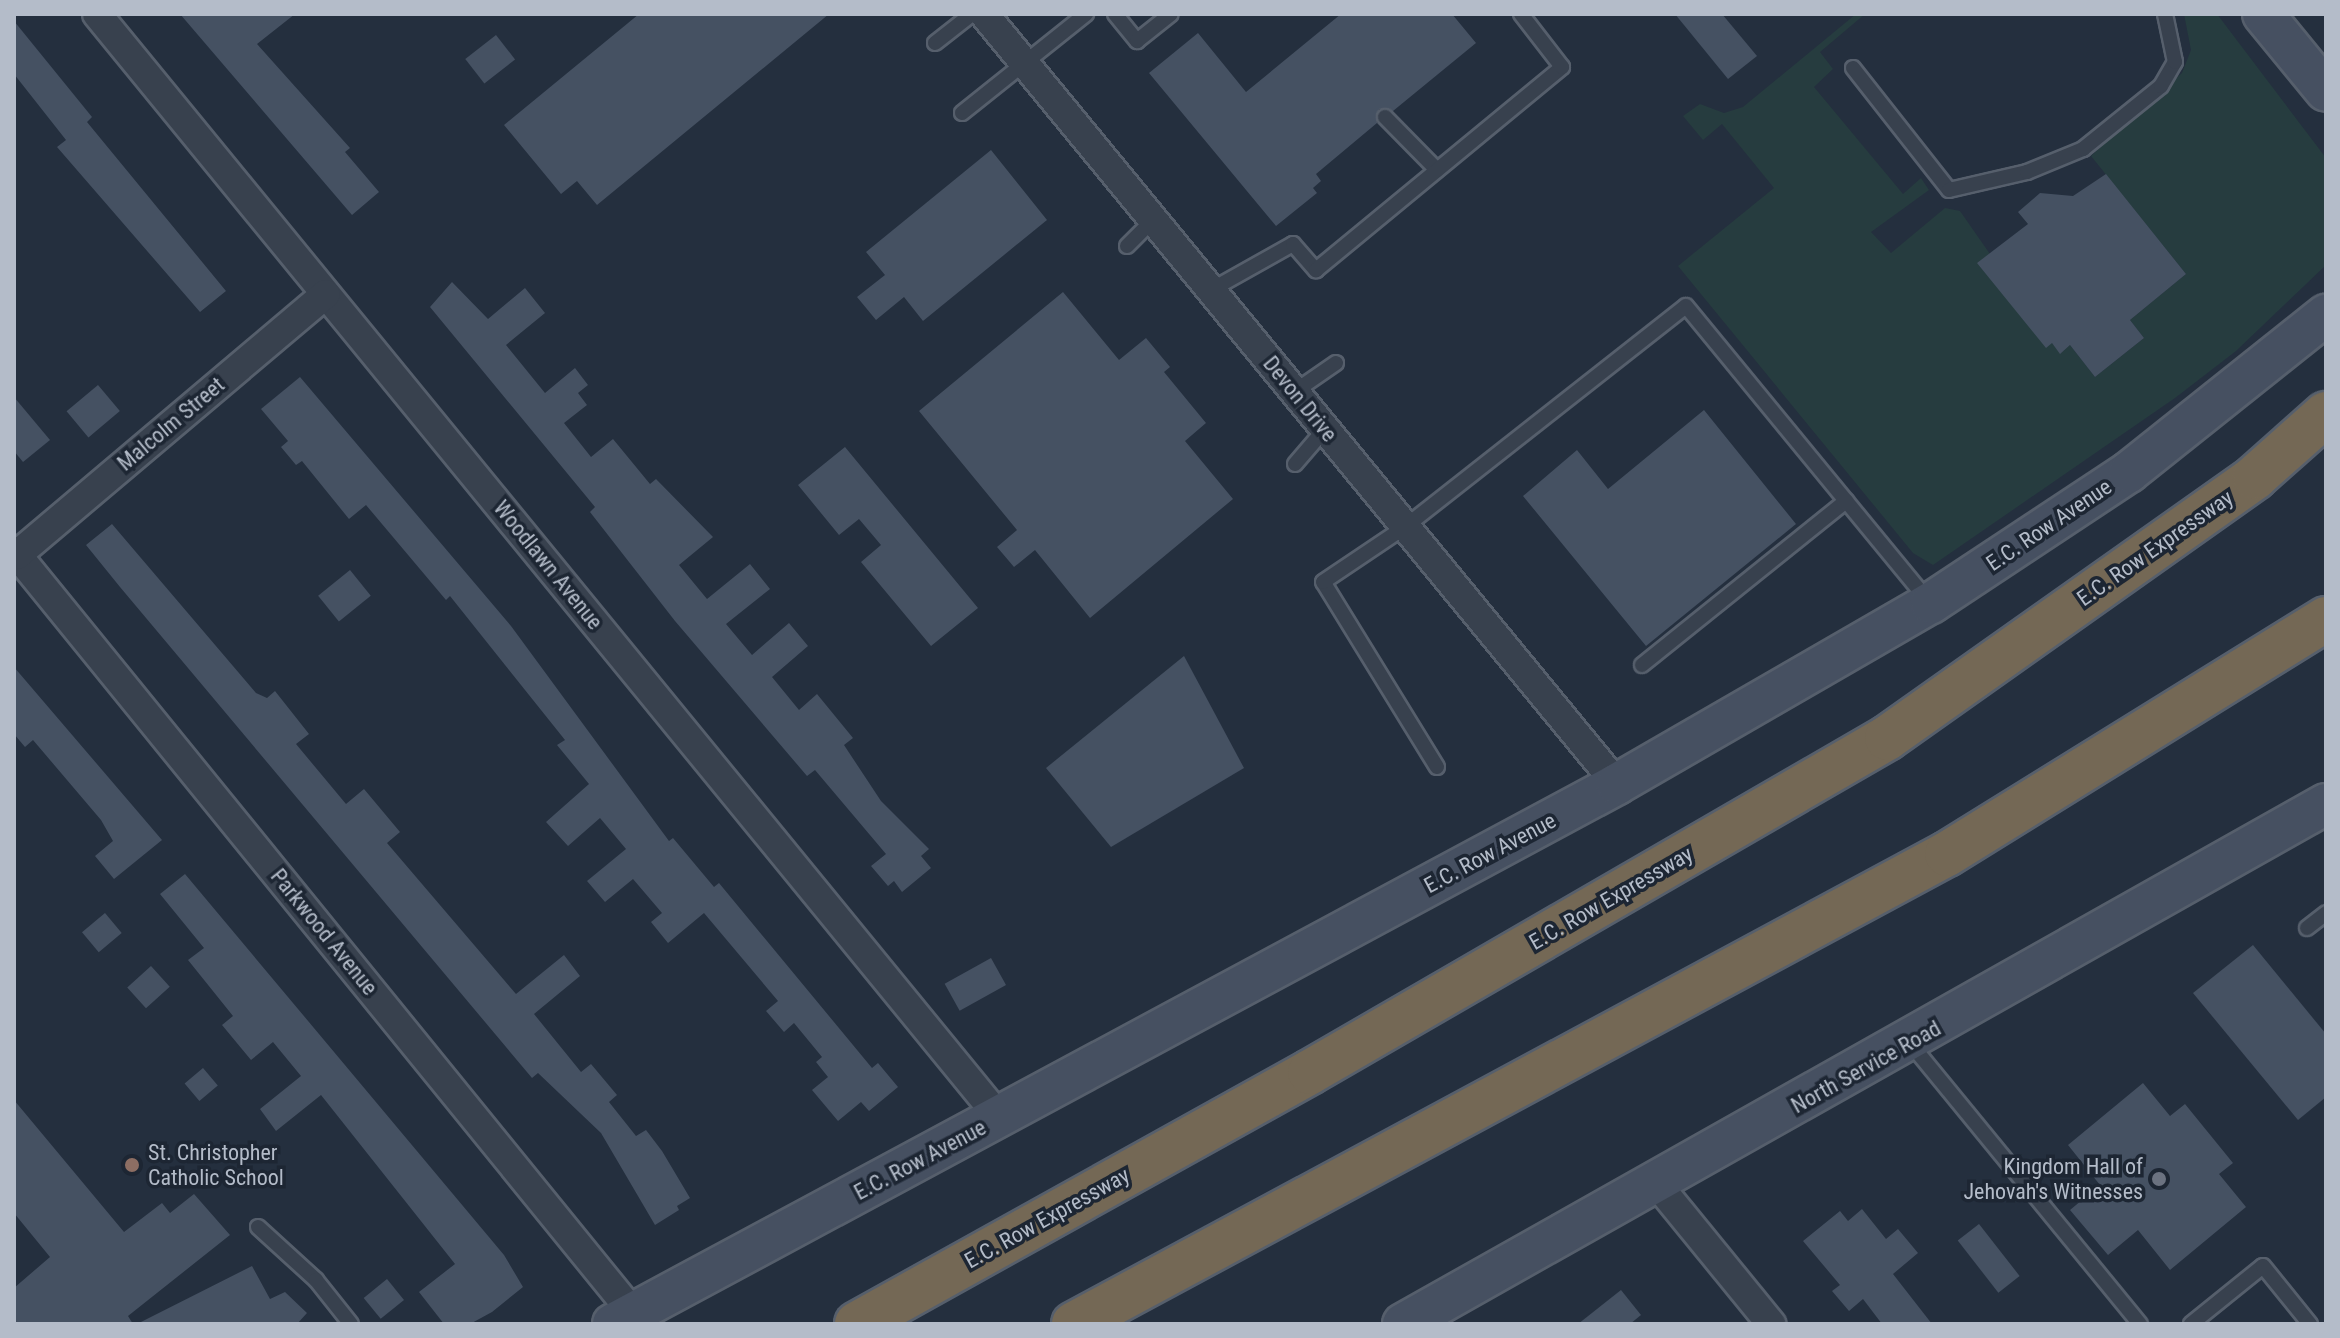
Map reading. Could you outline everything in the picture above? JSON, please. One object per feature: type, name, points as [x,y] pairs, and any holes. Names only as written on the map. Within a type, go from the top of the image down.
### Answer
[{"type":"highway","name":"E.C. Row Expressway","points":[[857,1324],[1324,1064],[1887,738],[2255,477],[2326,414]]},
{"type":"highway","points":[[1074,1324],[1947,854],[2326,619]]},
{"type":"street","name":"Woodlawn Avenue","points":[[97,14],[999,1117]]},
{"type":"street","name":"Devon Drive","points":[[984,14],[1617,784]]},
{"type":"street","points":[[2263,14],[2321,73]]},
{"type":"street","name":"Malcolm Street","points":[[15,553],[326,294]]},
{"type":"street","name":"E.C. Row Avenue","points":[[623,1318],[1617,784],[1931,603],[2129,472],[2326,315]]},
{"type":"street","name":"Parkwood Avenue","points":[[15,553],[623,1318]]},
{"type":"street","name":"North Service Road","points":[[1403,1324],[1910,1043],[2326,804]]},
{"type":"street","points":[[1657,1184],[1771,1324]]},
{"type":"lane","points":[[935,43],[972,14]]},
{"type":"lane","points":[[962,113],[1086,14]]},
{"type":"lane","points":[[1115,14],[1137,41],[1171,14]]},
{"type":"lane","points":[[1211,290],[1293,244],[1316,270],[1562,67],[1521,14]]},
{"type":"lane","points":[[1853,68],[1949,190],[2027,172],[2083,149],[2161,86],[2175,62],[2165,14]]},
{"type":"lane","points":[[1385,117],[1437,170]]},
{"type":"lane","points":[[1127,246],[1153,220]]},
{"type":"lane","points":[[1437,767],[1323,582],[1405,527],[1686,306],[1931,603]]},
{"type":"lane","points":[[1294,392],[1336,363]]},
{"type":"lane","points":[[1295,464],[1325,429]]},
{"type":"lane","points":[[1642,665],[1846,501]]},
{"type":"lane","points":[[2307,928],[2326,913]]},
{"type":"lane","points":[[1910,1043],[2140,1324]]},
{"type":"lane","points":[[258,1227],[316,1280],[351,1324]]},
{"type":"lane","points":[[2191,1324],[2263,1266],[2310,1324]]},
{"type":"green space","points":[[1856,14],[1865,14],[1820,52],[1833,69],[1814,87],[1903,194],[1921,178],[1929,190],[1871,232],[1891,253],[1945,208],[1960,211],[2052,343],[2061,353],[2070,345],[2095,377],[2144,338],[2130,320],[2186,274],[2091,156],[2182,73],[2191,50],[2184,14],[2217,14],[2326,158],[2326,265],[2236,351],[2175,398],[1933,565],[1913,553],[1678,266],[1774,188],[1722,124],[1703,140],[1683,116],[1700,104],[1724,113],[1743,107]]},
{"type":"building","points":[[180,14],[295,14],[257,44],[350,148],[345,152],[379,192],[352,215]]},
{"type":"building","points":[[639,14],[829,14],[597,205],[577,181],[561,194],[504,125]]},
{"type":"building","points":[[1341,14],[1452,14],[1476,43],[1393,111],[1379,109],[1377,123],[1316,174],[1321,181],[1313,188],[1317,193],[1276,226],[1149,73],[1198,33],[1246,92]]},
{"type":"building","points":[[1675,14],[1722,14],[1757,56],[1728,79]]},
{"type":"building","points":[[14,21],[92,117],[87,122],[226,291],[200,312],[57,147],[66,140],[14,74]]},
{"type":"building","points":[[496,35],[515,59],[484,83],[465,59]]},
{"type":"building","points":[[991,150],[1047,220],[923,321],[904,297],[876,320],[857,297],[885,275],[866,252]]},
{"type":"building","points":[[2106,174],[2186,274],[2130,320],[2144,338],[2095,377],[2070,345],[2060,354],[2052,343],[2046,348],[1977,263],[2028,224],[2018,212],[2040,193],[2073,196]]},
{"type":"building","points":[[452,282],[488,319],[525,288],[545,313],[506,345],[545,393],[575,368],[588,385],[578,393],[587,405],[564,423],[591,457],[613,439],[650,484],[656,479],[713,537],[679,565],[707,599],[750,564],[770,589],[726,624],[752,655],[789,623],[808,646],[772,677],[799,710],[817,694],[853,738],[844,745],[881,801],[929,849],[921,856],[931,868],[902,892],[894,881],[888,886],[871,866],[886,854],[815,770],[807,776],[675,621],[590,512],[595,507],[430,307]]},
{"type":"building","points":[[1063,292],[1119,360],[1146,338],[1170,367],[1164,372],[1206,423],[1185,441],[1233,499],[1090,618],[1035,550],[1014,567],[997,547],[1017,530],[919,411]]},
{"type":"building","points":[[300,377],[511,626],[669,841],[673,838],[714,887],[719,883],[872,1068],[878,1063],[898,1087],[869,1111],[861,1102],[838,1121],[812,1090],[828,1077],[816,1062],[822,1057],[794,1023],[784,1032],[766,1011],[778,1001],[704,913],[668,943],[651,922],[662,913],[633,879],[605,902],[587,881],[626,849],[600,818],[568,846],[546,822],[589,784],[557,745],[565,740],[450,596],[446,600],[366,505],[349,519],[302,461],[296,465],[281,447],[288,441],[261,409]]},
{"type":"building","points":[[98,385],[120,411],[88,437],[67,411]]},
{"type":"building","points":[[14,397],[50,440],[23,462],[14,451]]},
{"type":"building","points":[[1704,410],[1796,524],[1646,646],[1523,496],[1577,450],[1608,489]]},
{"type":"building","points":[[845,447],[978,608],[931,646],[861,562],[881,545],[859,519],[839,535],[798,485]]},
{"type":"building","points":[[112,524],[256,693],[267,698],[275,691],[309,734],[296,744],[346,804],[364,789],[400,832],[387,843],[516,994],[564,955],[580,976],[534,1014],[581,1072],[591,1064],[617,1095],[609,1102],[636,1136],[646,1130],[662,1151],[690,1198],[677,1206],[679,1210],[655,1225],[601,1133],[538,1073],[532,1078],[120,587],[86,545]]},
{"type":"building","points":[[350,570],[371,596],[339,621],[318,596]]},
{"type":"building","points":[[1184,656],[1244,768],[1111,847],[1046,768]]},
{"type":"building","points":[[14,667],[162,840],[114,879],[95,856],[113,841],[101,820],[33,740],[25,747],[14,734]]},
{"type":"building","points":[[185,874],[504,1255],[523,1287],[492,1312],[470,1324],[444,1324],[419,1292],[455,1264],[321,1095],[276,1131],[260,1109],[301,1076],[273,1042],[251,1060],[222,1025],[233,1016],[188,960],[204,948],[160,894]]},
{"type":"building","points":[[105,913],[122,933],[99,952],[82,932]]},
{"type":"building","points":[[2253,945],[2326,1034],[2326,1097],[2298,1120],[2193,993]]},
{"type":"building","points":[[991,958],[1006,985],[960,1011],[945,984]]},
{"type":"building","points":[[151,966],[170,987],[146,1008],[127,987]]},
{"type":"building","points":[[203,1068],[218,1086],[199,1101],[185,1083]]},
{"type":"building","name":"Kingdom Hall of Jehovah's Witnesses","points":[[2143,1083],[2170,1116],[2185,1104],[2233,1163],[2219,1174],[2246,1207],[2170,1270],[2138,1230],[2108,1255],[2070,1210],[2100,1185],[2068,1145]]},
{"type":"building","points":[[14,1100],[124,1232],[162,1203],[170,1213],[194,1194],[230,1235],[128,1316],[133,1324],[14,1324],[14,1288],[50,1257],[14,1213]]},
{"type":"building","points":[[1862,1209],[1886,1239],[1898,1229],[1918,1253],[1893,1274],[1932,1324],[1882,1324],[1863,1299],[1849,1311],[1832,1291],[1840,1285],[1803,1241],[1840,1211],[1848,1221]]},
{"type":"building","points":[[1979,1224],[2020,1276],[1998,1293],[1958,1241]]},
{"type":"building","points":[[252,1266],[270,1299],[285,1292],[307,1313],[297,1324],[137,1324]]},
{"type":"building","points":[[387,1279],[404,1300],[381,1319],[364,1298]]},
{"type":"building","points":[[1621,1290],[1641,1315],[1630,1324],[1578,1324]]},
{"type":"place","name":"St. Christopher Catholic School","points":[[132,1165]]},
{"type":"place","name":"Kingdom Hall of Jehovah's Witnesses","points":[[2159,1179]]}]
